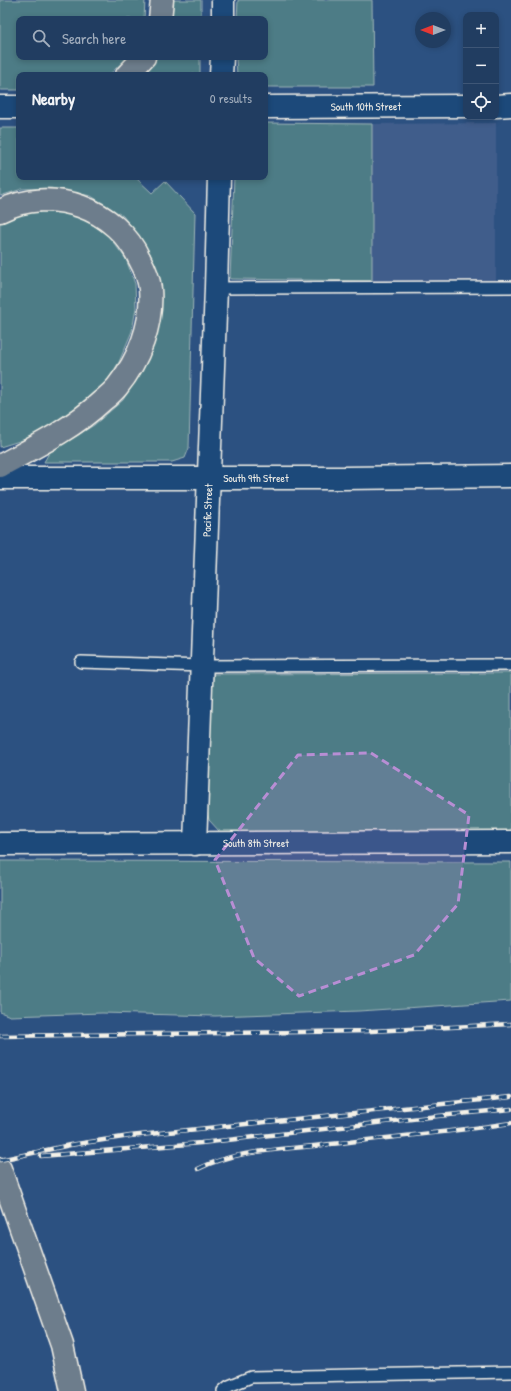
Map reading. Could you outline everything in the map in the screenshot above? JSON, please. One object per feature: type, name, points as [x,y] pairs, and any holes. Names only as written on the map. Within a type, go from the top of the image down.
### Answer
[{"type":"highway","points":[[160,16],[162,0]]},
{"type":"highway","points":[[130,72],[141,60]]},
{"type":"highway","points":[[0,211],[11,206],[53,200],[91,210],[108,221],[124,234],[137,253],[145,271],[150,288],[151,310],[146,332],[134,360],[117,387],[86,416],[44,442],[0,466]]},
{"type":"highway","points":[[0,1169],[62,1345],[72,1391]]},
{"type":"street","points":[[223,0],[223,16]]},
{"type":"street","points":[[221,72],[222,60]]},
{"type":"street","points":[[499,106],[511,105]]},
{"type":"street","name":"South 10th Street","points":[[268,107],[463,106]]},
{"type":"street","points":[[0,107],[16,107]]},
{"type":"street","name":"Pacific Street","points":[[195,844],[203,666],[219,180]]},
{"type":"street","name":"South 9th Street","points":[[0,478],[511,476]]},
{"type":"street","name":"South 8th Street","points":[[0,844],[511,842]]},
{"type":"lane","points":[[216,288],[511,287]]},
{"type":"lane","points":[[81,662],[203,666],[511,665]]},
{"type":"lane","points":[[223,1391],[228,1386],[251,1377],[511,1372]]},
{"type":"highlighted area","points":[[371,753],[469,815],[458,904],[414,955],[299,996],[254,958],[215,860],[298,755]]},
{"type":"shaded area","points":[[496,123],[496,282],[372,281],[372,124]]},
{"type":"green space","points":[[0,0],[145,0],[144,16],[16,16],[16,60],[125,60],[112,72],[16,72],[16,90],[0,90]]},
{"type":"green space","points":[[169,0],[201,0],[201,16],[168,16]]},
{"type":"green space","points":[[238,0],[372,0],[373,87],[268,87],[268,72],[237,72],[236,60],[268,60],[268,16],[237,16]]},
{"type":"green space","points":[[155,60],[200,60],[200,72],[144,72]]},
{"type":"green space","points":[[268,123],[372,124],[372,281],[230,279],[234,180],[268,180]]},
{"type":"green space","points":[[0,128],[16,128],[16,180],[138,180],[152,193],[165,181],[195,213],[189,448],[185,458],[172,462],[44,462],[49,453],[94,425],[123,400],[151,352],[159,308],[157,270],[143,242],[123,216],[91,196],[51,188],[22,189],[0,196]]},
{"type":"green space","points":[[33,211],[59,211],[87,221],[107,234],[126,259],[135,284],[136,308],[132,331],[119,362],[106,383],[81,408],[55,424],[29,438],[0,447],[0,223],[12,216]]},
{"type":"green space","points":[[511,673],[511,832],[220,832],[209,820],[206,803],[213,674]]},
{"type":"green space","points":[[0,861],[511,862],[511,1001],[359,1011],[215,1016],[102,1013],[10,1016],[0,1012]]},
{"type":"railway","points":[[0,1036],[371,1031],[511,1024]]},
{"type":"railway","points":[[0,1160],[70,1145],[130,1136],[511,1097]]},
{"type":"railway","points":[[41,1156],[201,1143],[511,1109]]},
{"type":"railway","points":[[198,1169],[226,1158],[255,1152],[437,1133],[511,1123]]}]
